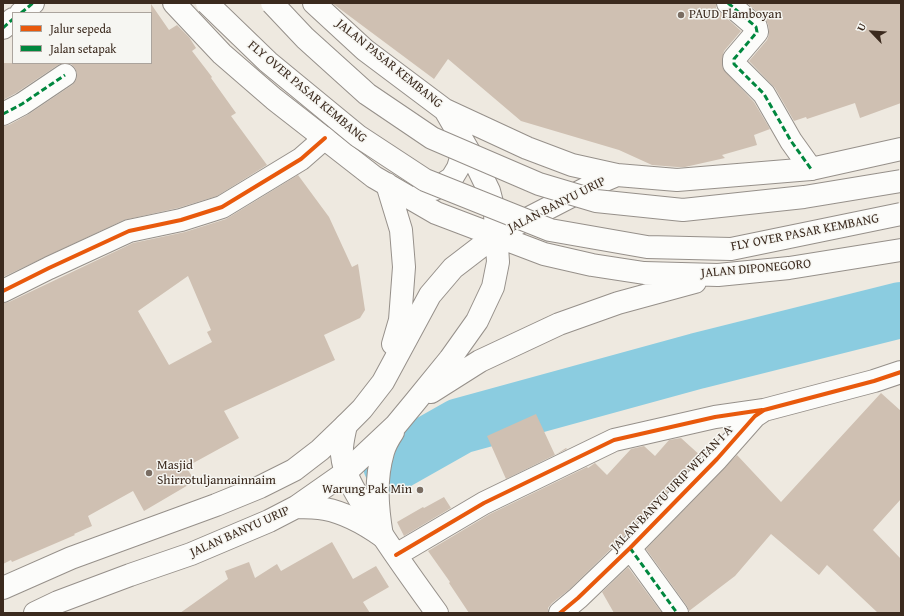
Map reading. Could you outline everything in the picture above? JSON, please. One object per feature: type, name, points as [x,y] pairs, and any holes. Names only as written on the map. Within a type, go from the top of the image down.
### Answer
[{"type":"main road","points":[[22,12],[33,3]]},
{"type":"main road","points":[[174,3],[228,59],[274,99],[380,180],[436,213],[496,235]]},
{"type":"main road","name":"FLY OVER PASAR KEMBANG","points":[[207,3],[268,62],[358,136],[425,180],[550,230],[647,247],[730,249],[901,214]]},
{"type":"main road","points":[[272,3],[305,38],[367,94],[432,138],[539,184],[596,201],[683,210],[804,197],[901,181]]},
{"type":"main road","name":"JALAN PASAR KEMBANG","points":[[314,3],[365,50],[446,110],[527,148],[572,165],[618,175]]},
{"type":"main road","points":[[728,3],[756,27],[757,30],[734,59],[734,64],[764,94],[791,141],[811,169]]},
{"type":"main road","points":[[3,28],[12,20]]},
{"type":"main road","points":[[3,114],[22,104],[65,75]]},
{"type":"main road","name":"JALAN PASAR KEMBANG","points":[[446,110],[460,137]]},
{"type":"main road","points":[[380,180],[413,189],[435,189],[452,178],[458,168],[461,158],[460,137]]},
{"type":"main road","name":"JALAN BANYU URIP","points":[[35,613],[58,602],[130,574],[191,554],[269,521],[296,507],[346,472],[396,425],[450,359],[468,334],[477,321],[493,287],[498,262],[495,214],[489,191],[460,137]]},
{"type":"main road","points":[[3,291],[49,268],[129,232],[181,220],[222,207],[301,159],[325,138]]},
{"type":"main road","points":[[618,175],[677,180],[811,169],[901,149]]},
{"type":"main road","name":"JALAN BANYU URIP","points":[[3,588],[71,558],[216,505],[260,487],[294,470],[320,450],[362,409],[383,382],[430,295],[453,268],[496,235],[589,187],[618,175]]},
{"type":"main road","points":[[380,180],[401,230],[404,267],[400,320],[383,382]]},
{"type":"main road","name":"JALAN DIPONEGORO","points":[[496,235],[544,254],[592,266],[644,273],[718,275],[789,268],[901,250]]},
{"type":"main road","points":[[415,402],[480,361],[559,324],[618,303],[718,275]]},
{"type":"main road","name":"JALAN BANYU URIP WETAN I A","points":[[560,613],[578,598],[630,548],[717,459],[755,416],[764,410],[874,381],[901,372]]},
{"type":"main road","points":[[396,555],[484,503],[614,440],[714,417],[764,410]]},
{"type":"main road","points":[[346,425],[342,444],[342,456],[346,472],[357,495],[382,536],[437,613]]},
{"type":"main road","points":[[382,536],[378,513],[377,482],[384,450],[396,425]]},
{"type":"main road","points":[[296,507],[325,509],[344,515],[365,524],[382,536]]},
{"type":"main road","points":[[630,548],[677,613]]},
{"type":"building","points":[[332,3],[716,3],[716,8],[741,31],[724,51],[722,59],[723,69],[754,102],[770,129],[754,135],[757,145],[722,155],[725,158],[685,167],[652,165],[619,150],[521,121],[448,59],[434,79]]},
{"type":"building","points":[[747,3],[901,3],[901,103],[860,118],[855,103],[807,119],[806,117],[794,121],[775,88],[749,61],[767,40],[769,30],[768,24],[764,18]]},
{"type":"building","points":[[151,4],[169,30],[177,25],[189,37],[196,48],[192,51],[212,77],[211,78],[236,113],[231,116],[267,165],[217,196],[178,208],[124,220],[3,277],[3,126],[9,125],[29,114],[72,85],[76,80],[77,74],[75,68],[71,64],[152,64]]},
{"type":"building","points":[[3,63],[60,64],[16,93],[3,100]]},
{"type":"building","points":[[298,175],[329,217],[352,267],[358,264],[365,310],[360,318],[324,335],[335,360],[224,411],[239,438],[186,467],[195,481],[144,511],[133,491],[88,516],[92,526],[74,534],[75,535],[12,562],[11,560],[3,564],[3,303],[9,302],[133,243],[185,232],[226,219]],"holes":[[[188,276],[211,330],[207,332],[212,342],[169,365],[138,311]]]},
{"type":"building","points":[[881,393],[901,411],[901,499],[873,530],[901,559],[901,613],[878,613],[827,565],[819,575],[771,534],[735,576],[689,611],[687,606],[646,549],[737,455],[781,502]]},
{"type":"building","points":[[536,414],[555,455],[506,479],[487,436]]},
{"type":"building","points":[[681,438],[702,457],[570,589],[552,603],[548,608],[548,613],[469,613],[449,583],[450,582],[428,551],[490,514],[587,467],[588,468],[595,463],[607,475],[631,449],[644,446],[655,456],[669,440]]},
{"type":"building","points":[[444,497],[451,508],[404,536],[397,522]]},
{"type":"building","points":[[332,542],[353,579],[376,566],[389,587],[363,602],[370,613],[180,613],[228,579],[225,571],[249,562],[255,578],[277,564],[281,571]]},
{"type":"building","points":[[628,567],[662,613],[614,613],[602,592]]},
{"type":"waterway","points":[[391,465],[460,426],[697,361],[901,310]]},
{"type":"marked path","points":[[22,12],[33,3]]},
{"type":"marked path","points":[[728,3],[756,27],[757,32],[734,59],[734,64],[764,94],[791,141],[811,169]]},
{"type":"marked path","points":[[3,28],[12,20]]},
{"type":"marked path","points":[[3,114],[22,104],[65,75]]},
{"type":"marked path","points":[[630,548],[677,613]]},
{"type":"cycle path","points":[[3,291],[129,231],[181,220],[222,207],[301,159],[325,138]]},
{"type":"cycle path","points":[[560,613],[578,598],[630,548],[717,459],[755,416],[764,410],[874,381],[901,372]]},
{"type":"cycle path","points":[[396,555],[484,503],[614,440],[715,417],[762,410]]},
{"type":"place","name":"PAUD Flamboyan","points":[[681,15]]},
{"type":"place","name":"Masjid Shirrotuljannainnaim","points":[[149,473]]},
{"type":"place","name":"Warung Pak Min","points":[[420,490]]}]
